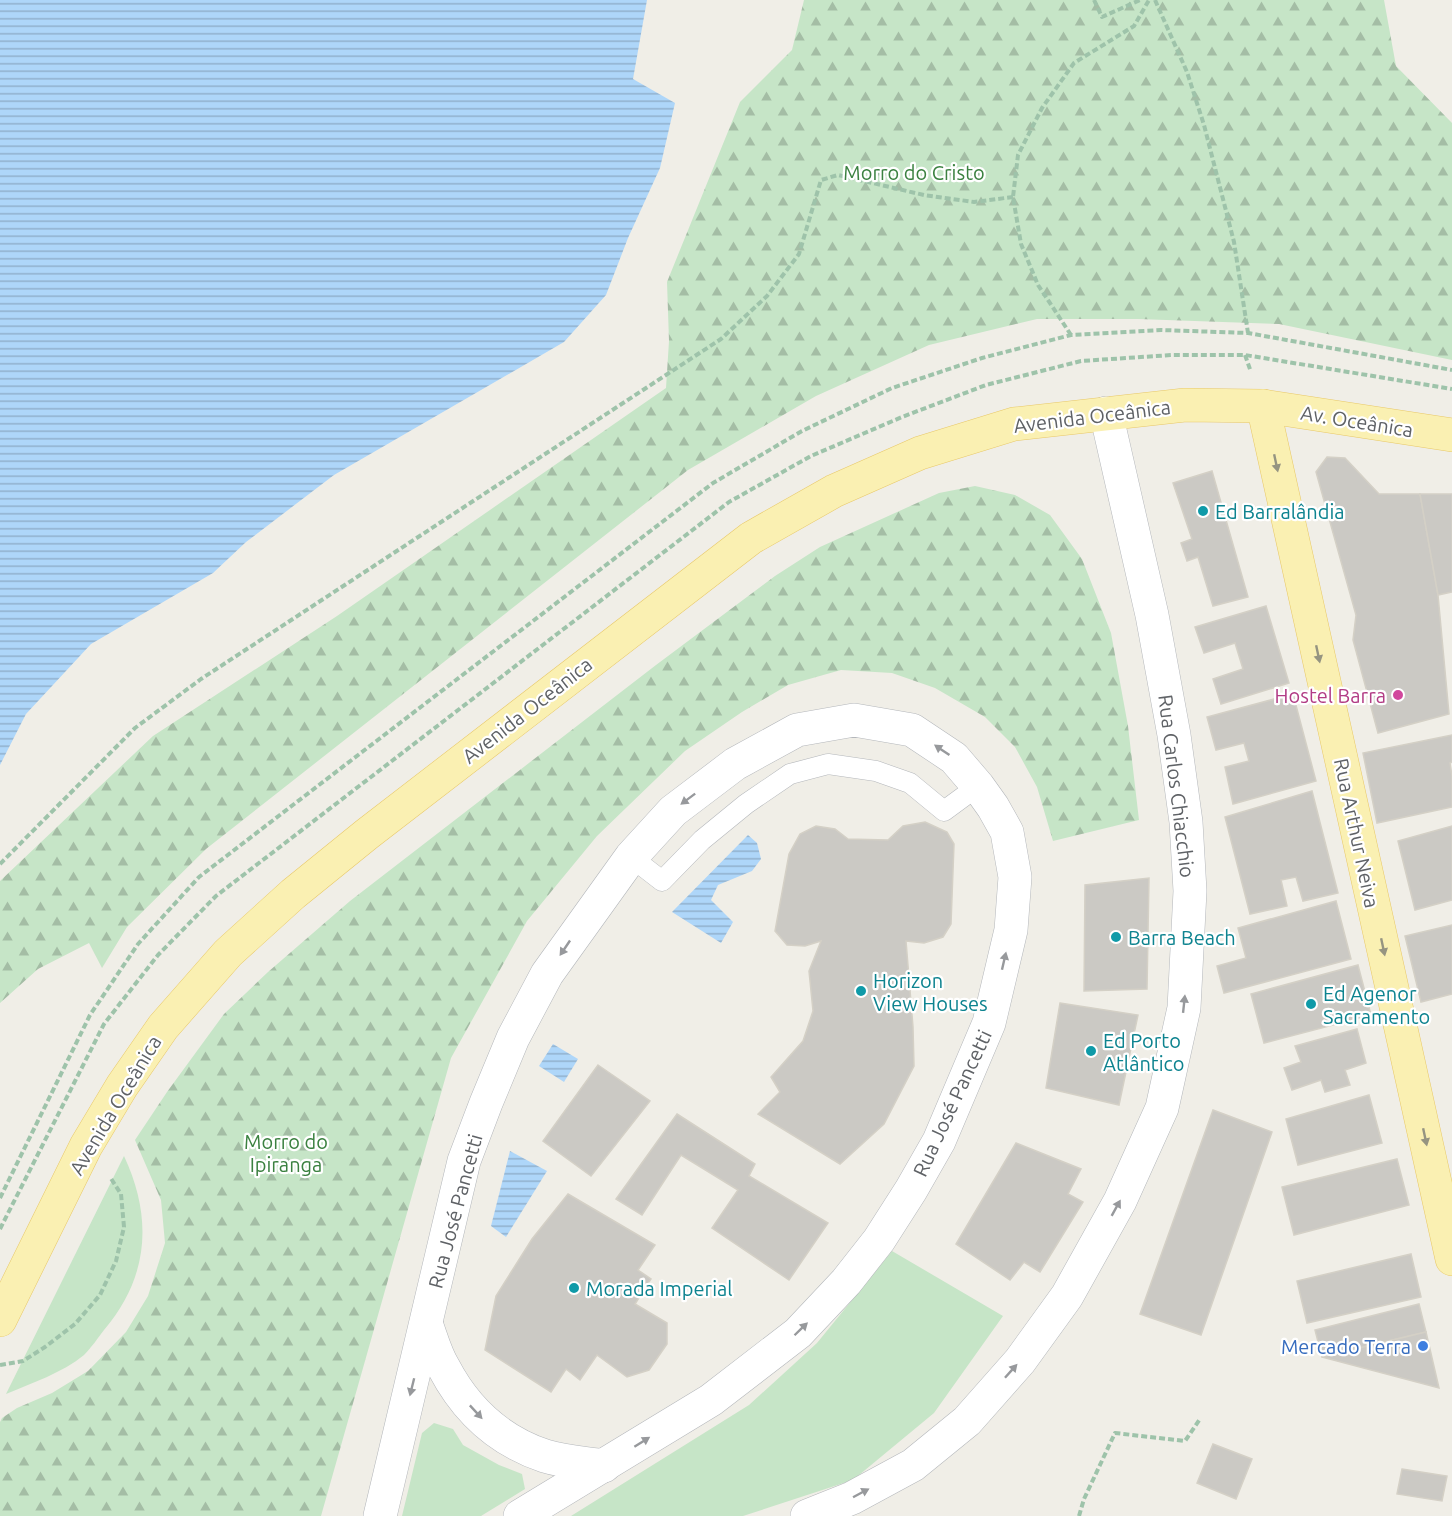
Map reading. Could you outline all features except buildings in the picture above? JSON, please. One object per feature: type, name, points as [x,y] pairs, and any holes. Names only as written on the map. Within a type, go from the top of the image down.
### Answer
[{"type":"main road","name":"Avenida Oceânica","points":[[0,1320],[86,1146],[122,1086],[163,1027],[228,953],[293,894],[367,834],[751,538],[834,491],[920,453],[1014,424],[1185,405],[1263,406]]},
{"type":"main road","name":"Av. Oceânica","points":[[1263,406],[1452,435]]},
{"type":"main road","name":"Rua Arthur Neiva","points":[[1263,406],[1452,1259]]},
{"type":"street","name":"Rua Carlos Chiacchio","points":[[807,1516],[852,1498],[913,1464],[967,1421],[1020,1361],[1067,1296],[1120,1201],[1162,1108],[1184,1008],[1190,891],[1186,822],[1152,615],[1106,413]]},
{"type":"street","name":"Rua José Pancetti","points":[[380,1516],[427,1326],[448,1223],[464,1161],[513,1038],[547,974],[631,857],[673,810],[735,764],[797,730],[854,720],[912,730],[954,758],[978,786],[1007,832],[1015,877],[1011,930],[989,1023],[939,1141],[879,1240],[846,1282],[798,1333],[711,1400],[520,1516]]},
{"type":"street","points":[[427,1326],[443,1367],[462,1398],[484,1422],[511,1441],[547,1456],[604,1466]]},
{"type":"lane","points":[[631,857],[662,881],[702,840],[746,804],[790,774],[828,764],[876,771],[909,783],[944,811],[978,786]]},
{"type":"path","points":[[1094,0],[1102,17],[1140,0]]},
{"type":"path","points":[[1071,335],[1038,285],[1021,244],[1014,197],[1018,155],[1042,108],[1074,63],[1134,26],[1149,0]]},
{"type":"path","points":[[1155,0],[1187,72],[1204,125],[1234,242],[1248,333]]},
{"type":"path","points":[[0,864],[135,728],[201,679],[721,339],[767,296],[799,254],[821,180],[838,175],[924,195],[974,202],[1014,197]]},
{"type":"path","points":[[0,1365],[23,1361],[45,1347],[75,1324],[100,1295],[116,1261],[124,1227],[121,1194],[112,1180]]},
{"type":"path","points":[[1079,1516],[1084,1499],[1115,1433],[1185,1441],[1200,1419]]},
{"type":"green space","name":"Morro do Cristo","points":[[804,0],[1384,0],[1396,66],[1452,123],[1452,360],[1279,324],[1138,319],[1037,319],[929,345],[816,396],[688,470],[206,849],[127,927],[102,968],[89,943],[38,969],[0,1003],[0,881],[153,736],[337,616],[666,388],[669,341],[667,282],[740,102],[792,50]]},
{"type":"green space","name":"Morro do Ipiranga","points":[[975,486],[1015,495],[1050,515],[1082,559],[1111,633],[1128,726],[1139,820],[1053,841],[1037,787],[1015,747],[985,717],[935,688],[892,673],[841,670],[788,685],[742,712],[685,751],[597,836],[527,921],[451,1058],[321,1516],[0,1516],[0,1422],[2,1418],[17,1408],[52,1393],[88,1371],[126,1332],[148,1296],[165,1243],[161,1200],[135,1140],[224,1014],[268,972],[350,901],[775,576],[820,547],[939,493]]},
{"type":"green space","points":[[124,1156],[133,1179],[142,1224],[142,1246],[138,1268],[130,1289],[119,1310],[84,1355],[57,1372],[6,1394]]},
{"type":"green space","points":[[892,1251],[1003,1316],[934,1413],[853,1480],[743,1516],[571,1516],[749,1405],[817,1343]]},
{"type":"green space","points":[[434,1423],[453,1429],[463,1445],[499,1465],[522,1474],[525,1489],[481,1516],[402,1516],[422,1433]]},
{"type":"water","points":[[0,0],[647,0],[633,79],[675,103],[660,168],[628,238],[606,295],[564,342],[334,475],[246,542],[213,573],[91,644],[26,714],[0,765]]},
{"type":"water","points":[[748,835],[757,843],[761,859],[752,871],[718,885],[711,900],[733,922],[721,943],[672,912]]},
{"type":"water","points":[[553,1044],[578,1059],[564,1082],[539,1066]]},
{"type":"water","points":[[510,1151],[547,1171],[506,1237],[491,1226]]},
{"type":"place","name":"Ed Barralândia","points":[[1203,511]]},
{"type":"place","name":"Hostel Barra","points":[[1398,695]]},
{"type":"place","name":"Barra Beach","points":[[1116,937]]},
{"type":"place","name":"Horizon View Houses","points":[[861,991]]},
{"type":"place","name":"Ed Agenor Sacramento","points":[[1311,1004]]},
{"type":"place","name":"Ed Porto Atlântico","points":[[1091,1051]]},
{"type":"place","name":"Morada Imperial","points":[[574,1288]]},
{"type":"place","name":"Mercado Terra","points":[[1423,1346]]}]
